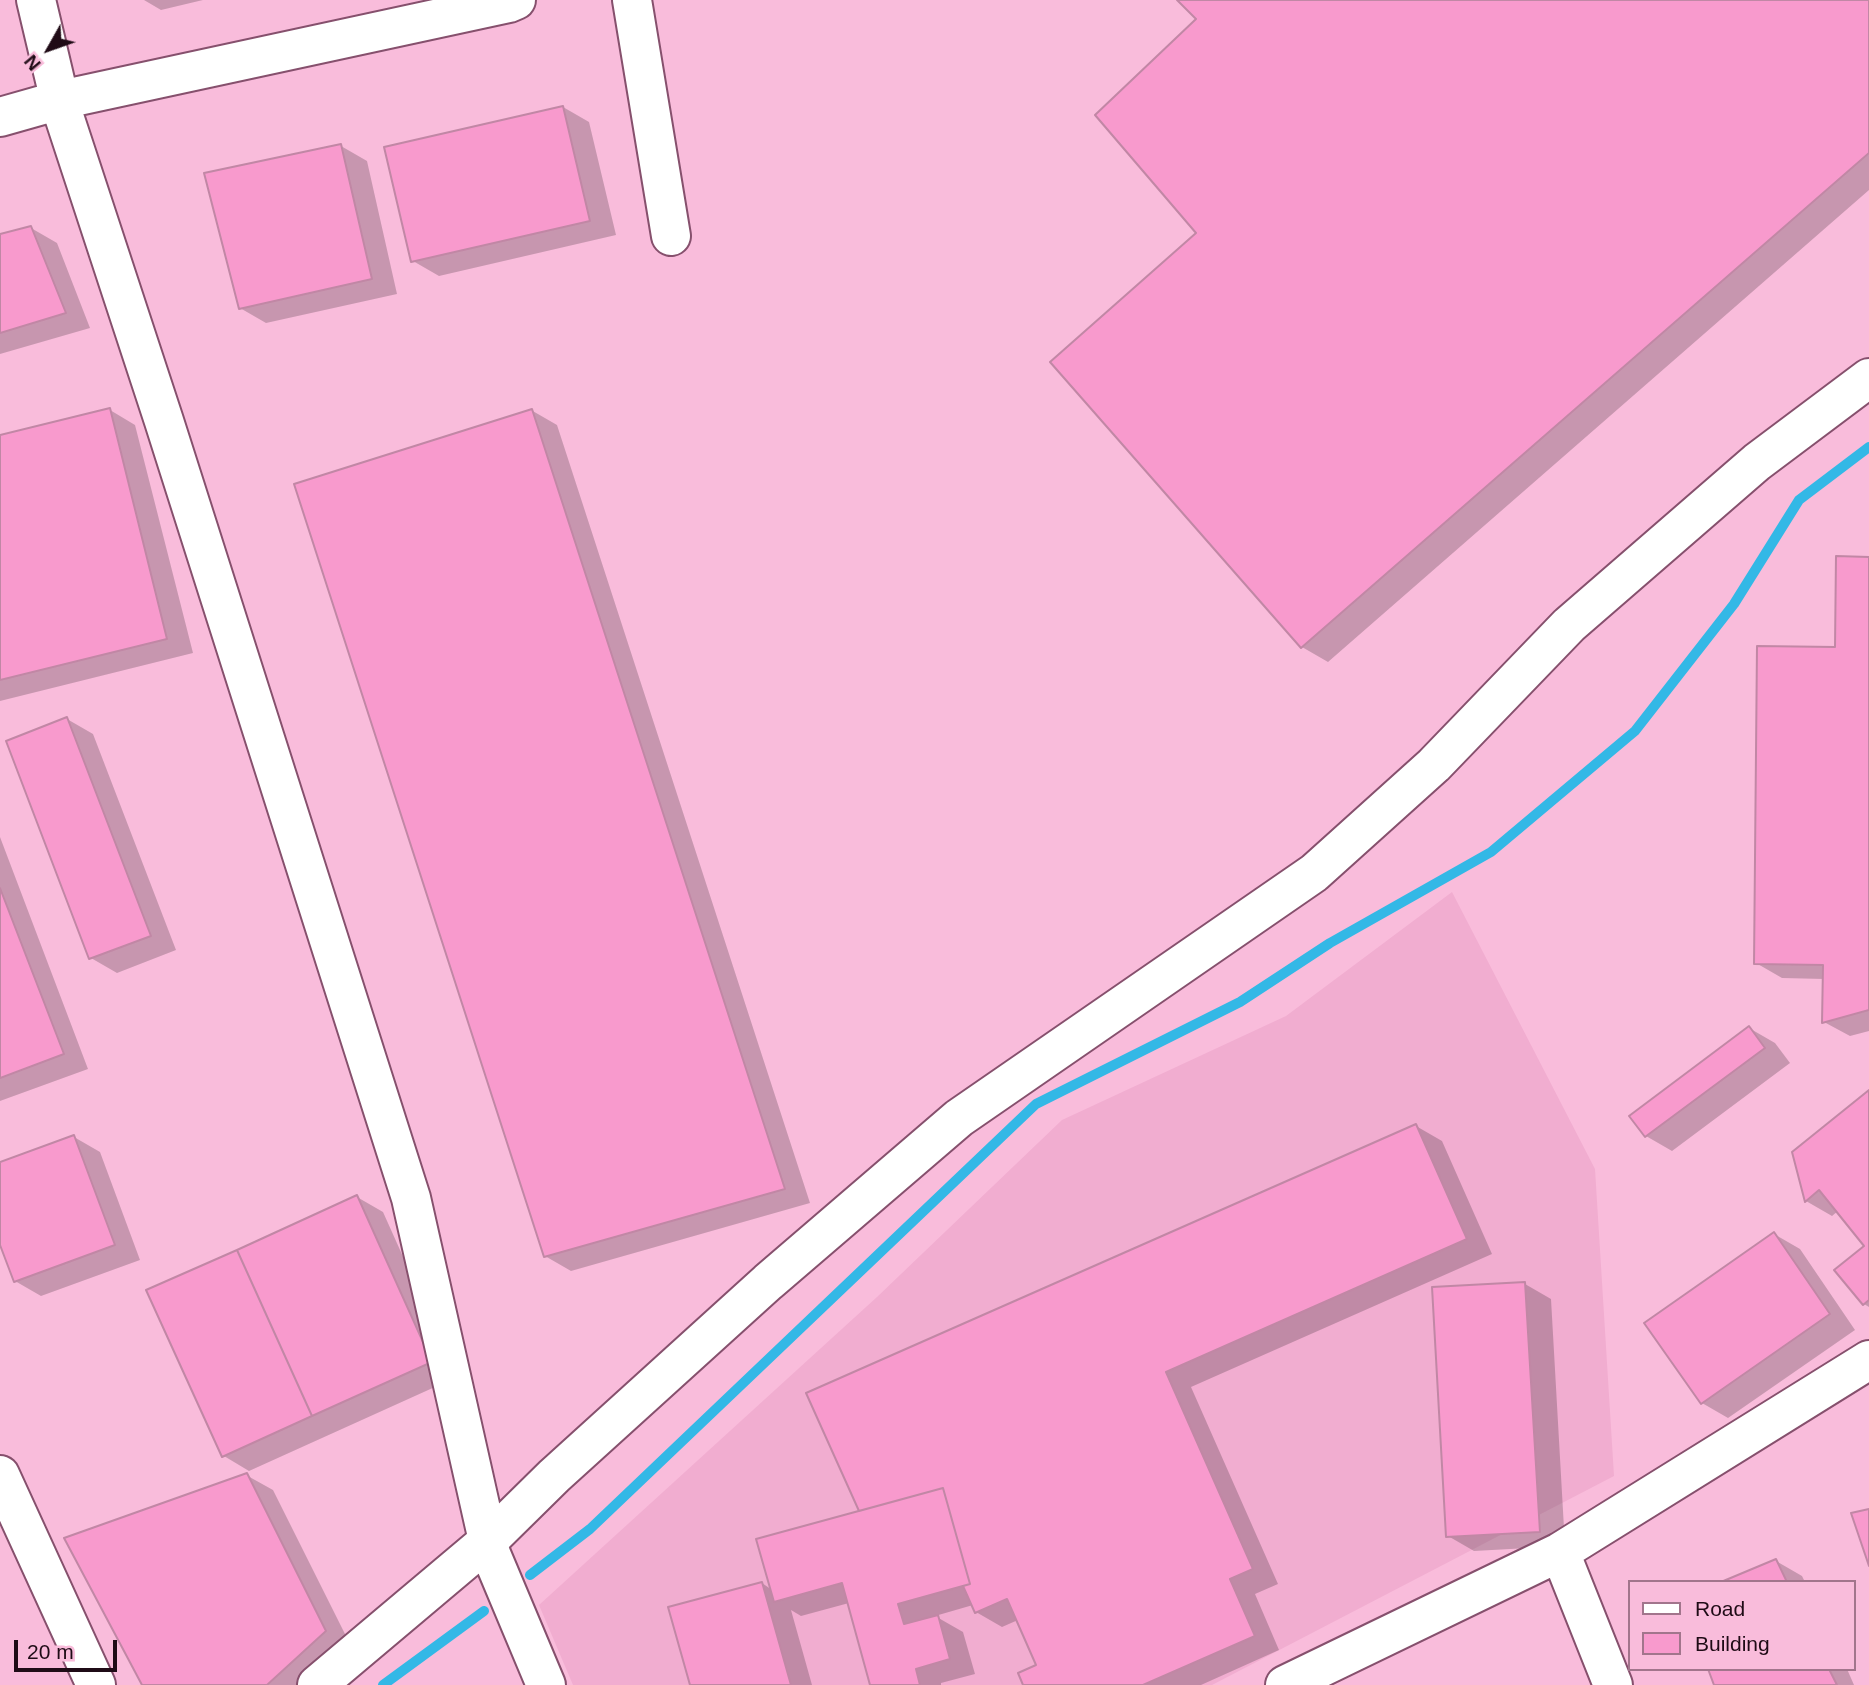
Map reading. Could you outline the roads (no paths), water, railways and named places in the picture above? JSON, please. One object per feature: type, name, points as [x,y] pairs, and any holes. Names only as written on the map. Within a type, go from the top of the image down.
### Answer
[{"type":"street","points":[[36,0],[60,100],[411,1198],[491,1555],[546,1685]]},
{"type":"street","points":[[0,117],[60,100],[516,0]]},
{"type":"street","points":[[632,0],[671,236]]},
{"type":"street","points":[[317,1685],[488,1541],[554,1476],[768,1282],[959,1118],[1314,873],[1434,765],[1569,625],[1757,461],[1869,378]]},
{"type":"street","points":[[1284,1685],[1560,1552],[1869,1360]]},
{"type":"street","points":[[0,1475],[96,1685]]},
{"type":"street","points":[[1560,1552],[1613,1685]]},
{"type":"waterway","points":[[530,1575],[590,1529],[1036,1104],[1240,1002],[1330,943],[1491,852],[1635,731],[1734,604],[1799,500],[1869,447]]},
{"type":"waterway","points":[[383,1685],[484,1611]]}]
